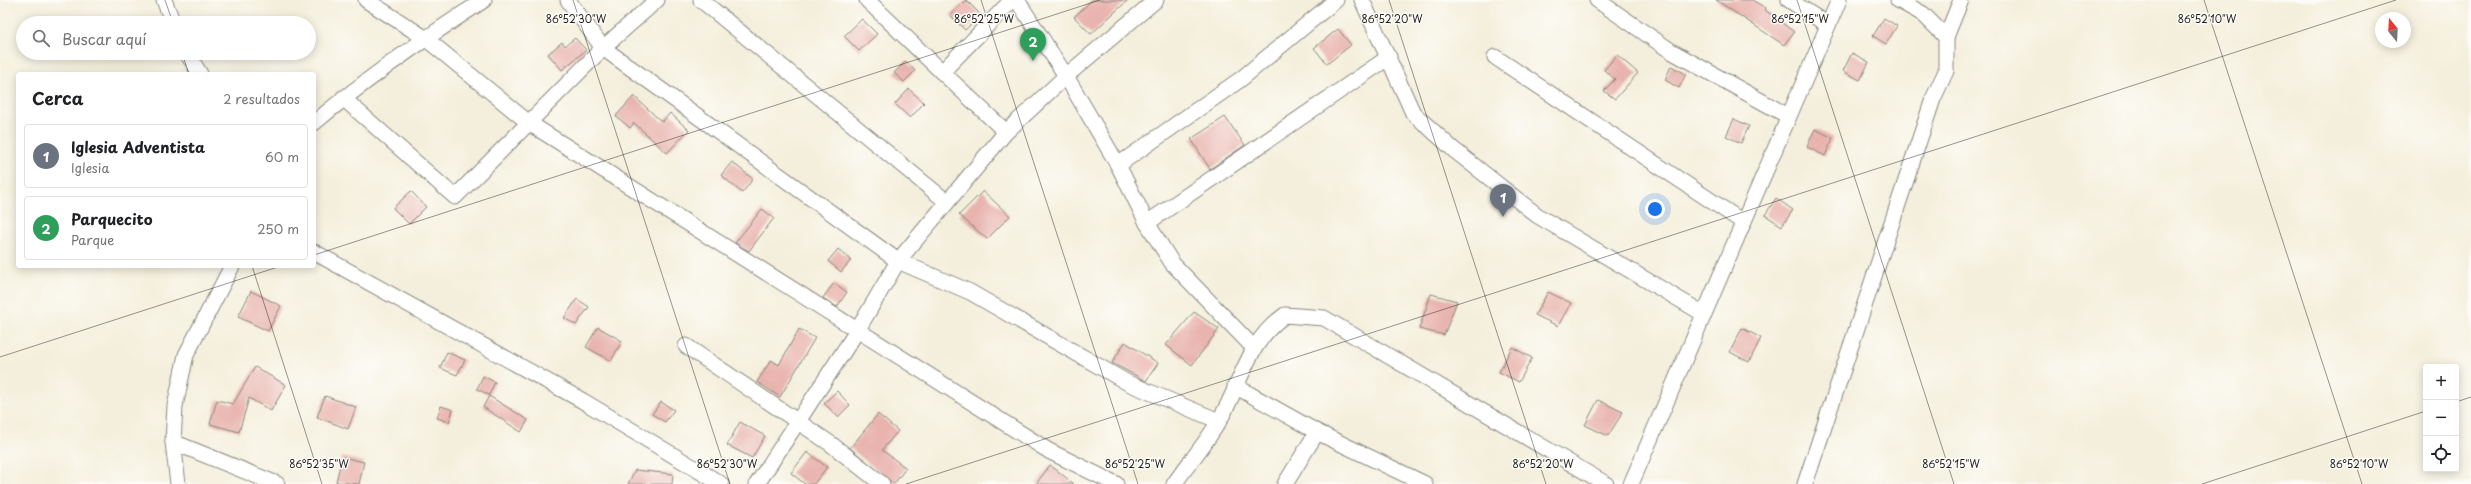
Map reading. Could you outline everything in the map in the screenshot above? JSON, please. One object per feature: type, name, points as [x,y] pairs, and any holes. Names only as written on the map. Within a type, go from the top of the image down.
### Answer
[{"type":"street","points":[[164,0],[170,16]]},
{"type":"street","points":[[366,0],[425,38],[529,124],[1049,451],[1116,484]]},
{"type":"street","points":[[316,121],[343,98],[425,38],[484,0]]},
{"type":"street","points":[[568,0],[603,48],[898,261],[970,292],[1128,383],[1220,421]]},
{"type":"street","points":[[343,98],[455,197],[603,48],[657,0]]},
{"type":"street","points":[[701,0],[947,202]]},
{"type":"street","points":[[867,0],[1006,132]]},
{"type":"street","points":[[942,72],[1012,0]]},
{"type":"street","points":[[1017,0],[1066,76],[1118,165],[1147,223],[1172,263],[1253,347]]},
{"type":"street","points":[[757,484],[796,422],[857,331],[898,261],[1006,132],[1066,76],[1156,0]]},
{"type":"street","points":[[1118,165],[1241,78],[1336,0]]},
{"type":"street","points":[[1362,0],[1413,112],[1454,150],[1538,216],[1704,314]]},
{"type":"street","points":[[1597,0],[1671,51],[1788,116]]},
{"type":"street","points":[[1789,0],[1828,25]]},
{"type":"street","points":[[1631,484],[1839,0]]},
{"type":"street","points":[[1898,0],[1923,14],[1946,37]]},
{"type":"street","points":[[1805,484],[1928,114],[1946,72],[1946,37],[1961,0]]},
{"type":"street","points":[[1495,57],[1743,222]]},
{"type":"street","points":[[1147,223],[1389,58]]},
{"type":"street","points":[[191,60],[199,72]]},
{"type":"street","points":[[316,253],[583,402],[721,484]]},
{"type":"street","points":[[178,484],[173,442],[174,406],[186,355],[231,268]]},
{"type":"street","points":[[1174,484],[1220,421],[1253,347],[1272,325],[1285,315],[1324,318],[1606,484]]},
{"type":"street","points":[[686,346],[796,422],[831,444],[882,484]]},
{"type":"street","points":[[1235,386],[1317,432],[1426,484]]},
{"type":"street","points":[[1285,484],[1317,432]]},
{"type":"street","points":[[173,442],[277,484]]},
{"type":"building","points":[[966,0],[981,15],[965,30],[950,15]]},
{"type":"building","points":[[1092,0],[1128,0],[1091,34],[1074,17]]},
{"type":"building","points":[[1716,0],[1752,0],[1766,8],[1765,10],[1794,32],[1784,45]]},
{"type":"building","points":[[1884,18],[1897,26],[1886,44],[1873,36]]},
{"type":"building","points":[[862,19],[877,34],[859,51],[844,36]]},
{"type":"building","points":[[1338,29],[1351,45],[1327,64],[1314,48]]},
{"type":"building","points":[[575,38],[586,50],[562,70],[548,54],[562,42],[565,46]]},
{"type":"building","points":[[1852,53],[1869,62],[1860,80],[1843,71]]},
{"type":"building","points":[[1617,55],[1638,73],[1615,99],[1604,91],[1615,79],[1604,70]]},
{"type":"building","points":[[906,61],[915,71],[904,82],[894,73]]},
{"type":"building","points":[[1671,66],[1686,74],[1679,88],[1665,80]]},
{"type":"building","points":[[909,89],[924,103],[910,118],[895,104]]},
{"type":"building","points":[[634,96],[662,122],[670,113],[689,130],[667,153],[634,123],[630,128],[616,116]]},
{"type":"building","points":[[1225,117],[1245,145],[1210,169],[1191,139]]},
{"type":"building","points":[[1734,119],[1749,126],[1741,143],[1726,136]]},
{"type":"building","points":[[1815,129],[1833,138],[1825,156],[1807,147]]},
{"type":"building","points":[[732,162],[753,179],[742,193],[721,175]]},
{"type":"building","points":[[411,191],[426,207],[409,224],[393,208]]},
{"type":"building","points":[[983,191],[1010,216],[987,239],[959,215]]},
{"type":"building","points":[[1776,198],[1793,210],[1782,226],[1765,215]]},
{"type":"building","points":[[762,209],[774,218],[749,251],[735,243]]},
{"type":"building","points":[[838,249],[851,260],[841,272],[828,261]]},
{"type":"building","points":[[834,283],[847,292],[837,307],[823,298]]},
{"type":"building","points":[[251,291],[281,306],[268,331],[238,317]]},
{"type":"building","points":[[1548,292],[1571,303],[1558,326],[1535,315]]},
{"type":"building","points":[[1431,294],[1457,301],[1444,335],[1419,329]]},
{"type":"building","points":[[577,299],[589,307],[576,325],[564,318]]},
{"type":"building","points":[[1194,312],[1219,329],[1192,365],[1166,345]]},
{"type":"building","points":[[598,327],[622,341],[611,361],[586,347]]},
{"type":"building","points":[[1742,328],[1761,338],[1749,362],[1730,352]]},
{"type":"building","points":[[799,329],[815,338],[780,397],[757,382],[771,360],[779,365]]},
{"type":"building","points":[[1125,342],[1158,363],[1146,381],[1112,363]]},
{"type":"building","points":[[1512,347],[1532,358],[1519,382],[1499,372]]},
{"type":"building","points":[[447,352],[465,360],[457,375],[440,368]]},
{"type":"building","points":[[255,367],[286,385],[271,411],[249,398],[239,432],[210,424],[217,400],[233,404]]},
{"type":"building","points":[[483,376],[495,382],[489,395],[477,389]]},
{"type":"building","points":[[837,391],[850,405],[838,417],[824,403]]},
{"type":"building","points":[[325,396],[356,407],[348,429],[317,417]]},
{"type":"building","points":[[489,396],[528,420],[521,432],[483,407]]},
{"type":"building","points":[[1598,400],[1623,412],[1608,436],[1585,425]]},
{"type":"building","points":[[661,402],[674,410],[665,422],[652,414]]},
{"type":"building","points":[[441,406],[453,410],[449,422],[437,418]]},
{"type":"building","points":[[878,414],[898,431],[882,450],[906,468],[894,484],[850,448]]},
{"type":"building","points":[[740,422],[765,436],[752,458],[727,445]]},
{"type":"building","points":[[807,452],[827,467],[814,484],[805,484],[791,473]]},
{"type":"building","points":[[342,457],[364,462],[359,484],[336,482]]},
{"type":"building","points":[[1050,465],[1074,484],[1036,484]]},
{"type":"building","points":[[635,470],[673,474],[672,484],[628,484]]},
{"type":"place","name":"Parquecito","points":[[1033,61]]},
{"type":"place","name":"Iglesia Adventista","points":[[1503,217]]}]
